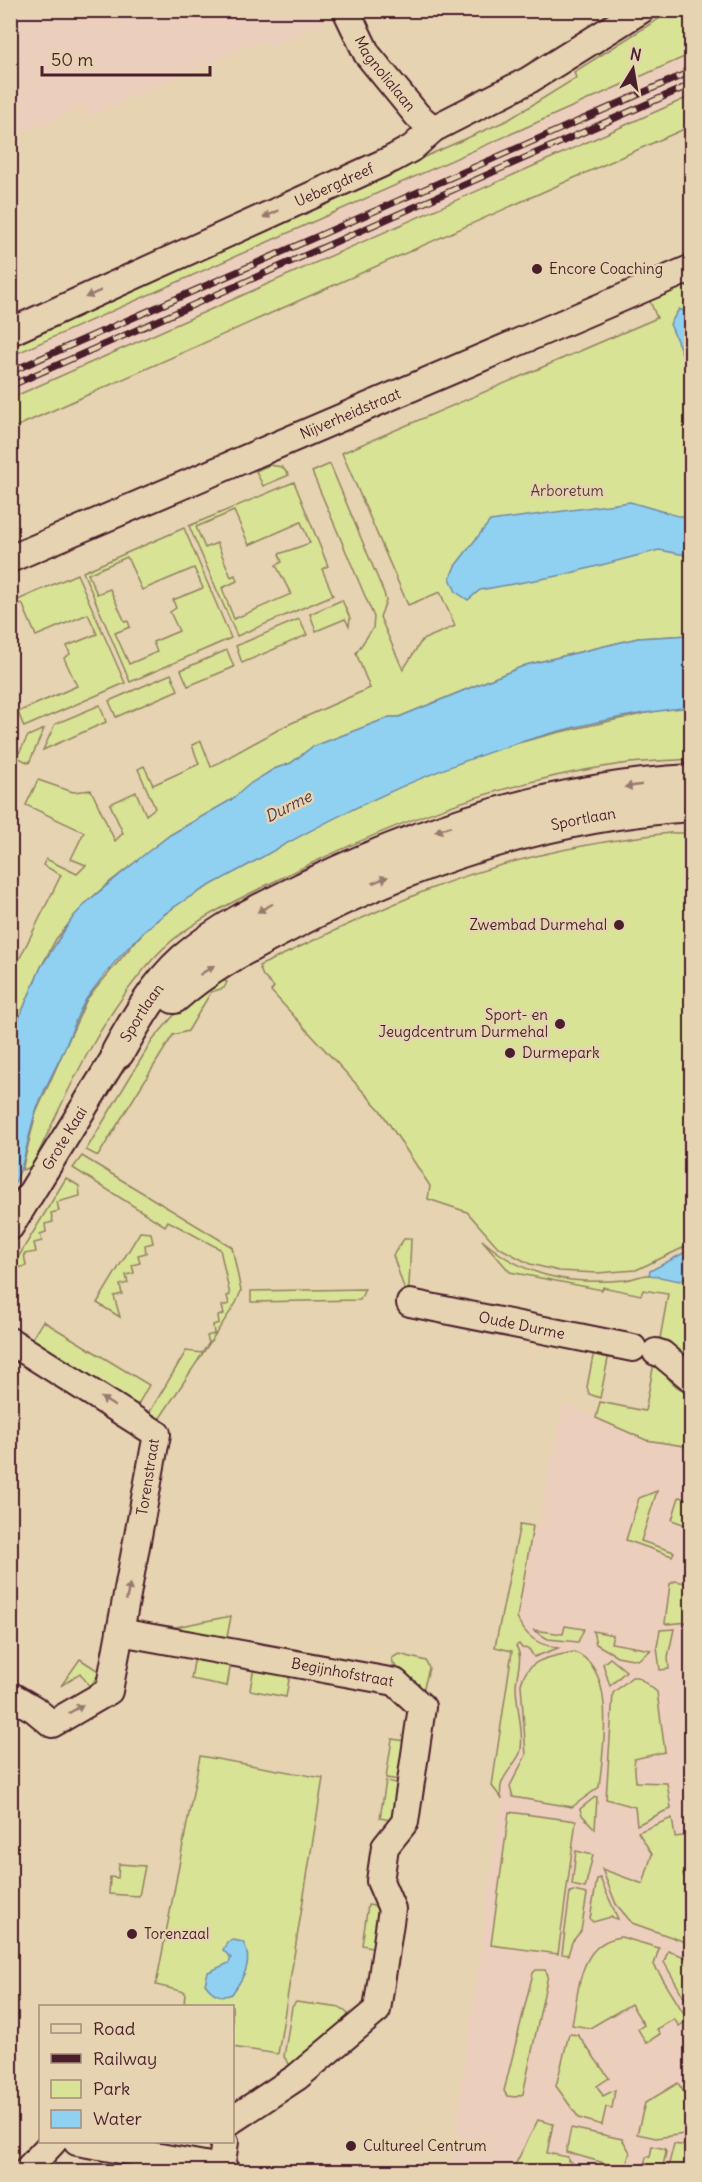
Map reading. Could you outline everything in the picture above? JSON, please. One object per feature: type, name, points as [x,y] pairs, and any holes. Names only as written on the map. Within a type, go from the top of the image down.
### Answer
[{"type":"main road","name":"Sportlaan","points":[[118,1052],[139,1014],[182,963],[212,938],[317,882],[415,839],[504,810],[578,794],[692,781]]},
{"type":"main road","name":"Sportlaan","points":[[118,1052],[152,1022],[191,981],[213,966],[377,882],[457,851],[530,830],[610,814],[692,805]]},
{"type":"street","name":"Magnolialaan","points":[[346,10],[367,54],[417,115],[434,129]]},
{"type":"street","name":"Uebergdreef","points":[[10,332],[392,159],[412,148],[434,129],[539,74],[640,10]]},
{"type":"street","name":"Nijverheidstraat","points":[[10,559],[692,268]]},
{"type":"street","name":"Grote Kaai","points":[[10,1227],[118,1052]]},
{"type":"street","name":"Oude Durme","points":[[410,1303],[662,1354],[692,1378]]},
{"type":"street","name":"Torenstraat","points":[[10,1341],[157,1434],[109,1691],[52,1724],[34,1709],[10,1695]]},
{"type":"street","name":"Begijnhofstraat","points":[[120,1632],[395,1682],[422,1707],[405,1822],[385,1847],[381,1870],[380,1881],[392,1909],[377,2010],[297,2077],[234,2119]]},
{"type":"street","points":[[25,2172],[52,2143]]},
{"type":"street","points":[[82,2143],[224,2170],[225,2143]]},
{"type":"shaded area","points":[[319,10],[325,23],[267,48],[263,39],[88,117],[83,107],[11,137],[11,11]]},
{"type":"shaded area","points":[[691,54],[691,96],[11,398],[10,356]]},
{"type":"shaded area","points":[[564,1403],[646,1440],[691,1447],[691,2171],[452,2172],[458,2108],[502,1799],[492,1786],[512,1651],[495,1647],[520,1524],[538,1527]]},
{"type":"green space","points":[[671,11],[691,11],[691,54],[11,356],[10,340],[508,120],[576,78],[574,72]]},
{"type":"green space","points":[[691,96],[691,126],[11,429],[11,398]]},
{"type":"green space","name":"Arboretum","points":[[691,282],[691,635],[638,638],[526,665],[399,717],[390,717],[313,747],[291,763],[274,769],[231,800],[170,835],[88,901],[56,939],[41,967],[11,1037],[11,976],[61,875],[43,865],[46,859],[77,874],[86,865],[71,859],[84,832],[26,805],[38,780],[73,792],[91,790],[115,841],[123,833],[110,804],[136,792],[146,815],[155,808],[138,769],[144,766],[153,785],[199,764],[192,745],[201,741],[211,767],[285,726],[370,688],[356,653],[373,628],[374,617],[312,472],[330,464],[384,593],[386,601],[380,617],[403,670],[422,640],[455,626],[440,592],[408,605],[342,453],[657,318],[649,299]]},
{"type":"green space","points":[[269,465],[282,467],[289,475],[263,486],[256,471]]},
{"type":"green space","points":[[294,482],[328,566],[322,569],[333,595],[237,636],[189,526]],"holes":[[[234,511],[249,545],[301,522],[310,543],[279,554],[282,562],[276,565],[291,594],[234,619],[222,588],[237,581],[235,575],[231,577],[217,543],[205,548],[196,527]]]},
{"type":"green space","points":[[184,528],[231,638],[130,682],[83,572]],"holes":[[[127,557],[142,590],[194,568],[203,588],[173,600],[176,608],[170,612],[179,631],[153,642],[157,652],[129,664],[115,633],[130,627],[128,621],[125,622],[110,589],[97,594],[88,574]]]},
{"type":"green space","points":[[77,574],[125,683],[24,727],[18,712],[77,686],[64,658],[70,654],[67,646],[97,634],[88,614],[36,636],[22,603],[11,607],[11,603]]},
{"type":"green space","points":[[342,600],[350,618],[349,626],[345,619],[316,631],[310,614]]},
{"type":"green space","points":[[299,619],[307,635],[242,663],[236,646]]},
{"type":"green space","points":[[227,650],[234,667],[188,686],[181,670]]},
{"type":"green space","points":[[171,674],[178,690],[116,717],[109,701]]},
{"type":"green space","points":[[100,705],[106,722],[43,750],[55,724]]},
{"type":"green space","points":[[691,707],[691,759],[615,765],[570,773],[525,783],[437,811],[310,864],[238,899],[177,936],[152,960],[116,1007],[84,1059],[32,1167],[22,1170],[36,1113],[87,999],[146,929],[182,901],[325,822],[421,777],[499,748],[556,733],[660,710]]},
{"type":"green space","points":[[44,729],[29,763],[17,757],[28,736]]},
{"type":"green space","name":"Durmepark","points":[[670,833],[691,833],[691,1244],[636,1270],[597,1273],[559,1271],[530,1264],[498,1247],[467,1212],[428,1199],[430,1186],[380,1110],[271,991],[274,987],[263,976],[259,966],[387,907],[459,878],[548,853],[609,841]]},
{"type":"green space","points":[[222,980],[227,982],[224,988],[211,992],[188,1031],[173,1035],[98,1156],[86,1150],[152,1041],[187,1000]]},
{"type":"green space","points":[[82,1156],[232,1247],[241,1291],[236,1303],[158,1421],[148,1415],[186,1351],[202,1353],[209,1343],[207,1336],[214,1334],[213,1325],[219,1323],[218,1316],[224,1314],[222,1306],[229,1304],[227,1296],[230,1295],[220,1249],[168,1221],[165,1226],[73,1168]]},
{"type":"green space","points":[[66,1178],[79,1186],[80,1196],[57,1202],[59,1211],[51,1213],[53,1222],[45,1224],[46,1232],[40,1234],[42,1241],[34,1243],[36,1252],[24,1254],[26,1266],[14,1269],[17,1281],[11,1291],[11,1269]]},
{"type":"green space","points":[[140,1232],[151,1233],[153,1243],[145,1245],[146,1253],[138,1255],[140,1263],[132,1265],[134,1273],[126,1275],[128,1283],[120,1285],[122,1294],[114,1296],[120,1317],[97,1303]]},
{"type":"green space","points":[[404,1239],[411,1239],[409,1286],[406,1294],[393,1255]]},
{"type":"green space","points":[[482,1240],[514,1263],[548,1276],[566,1279],[605,1281],[654,1275],[679,1279],[691,1274],[691,1366],[678,1350],[659,1344],[668,1294],[643,1290],[641,1295],[603,1287],[602,1290],[510,1272]]},
{"type":"green space","points":[[365,1289],[360,1300],[251,1302],[251,1291]]},
{"type":"green space","points":[[43,1321],[149,1385],[136,1408],[30,1342]]},
{"type":"green space","points":[[594,1351],[609,1354],[600,1398],[589,1394],[587,1387]]},
{"type":"green space","points":[[654,1363],[674,1385],[691,1392],[688,1408],[691,1409],[691,1447],[646,1440],[596,1418],[600,1402],[645,1411]]},
{"type":"green space","points":[[657,1491],[641,1541],[674,1552],[672,1556],[626,1540],[639,1498]]},
{"type":"green space","points":[[679,1497],[691,1500],[691,1527],[672,1520]]},
{"type":"green space","points":[[520,1524],[533,1526],[517,1618],[533,1639],[544,1645],[558,1648],[534,1657],[529,1649],[522,1648],[519,1644],[516,1646],[519,1656],[516,1687],[521,1747],[517,1759],[503,1780],[500,1792],[502,1799],[492,1786],[512,1651],[495,1647]]},
{"type":"green space","points":[[675,1581],[691,1584],[691,1612],[688,1613],[689,1622],[667,1624],[665,1623],[670,1584]]},
{"type":"green space","points":[[231,1616],[226,1643],[138,1626],[140,1622],[176,1627]]},
{"type":"green space","points":[[565,1626],[584,1629],[578,1642],[548,1639],[533,1630],[563,1634]]},
{"type":"green space","points":[[674,1629],[668,1657],[669,1669],[660,1670],[657,1647],[660,1630]]},
{"type":"green space","points":[[593,1631],[613,1635],[611,1643],[651,1650],[638,1660],[617,1656],[596,1644]]},
{"type":"green space","points":[[574,1652],[588,1661],[597,1675],[602,1692],[605,1712],[599,1787],[572,1807],[513,1797],[510,1786],[526,1755],[521,1684],[524,1675],[541,1660]]},
{"type":"green space","points":[[399,1654],[426,1661],[429,1668],[423,1691],[414,1690],[393,1663],[392,1658]]},
{"type":"green space","points":[[195,1656],[231,1663],[227,1686],[191,1679]]},
{"type":"green space","points":[[610,1658],[626,1671],[610,1686],[603,1664]]},
{"type":"green space","points":[[80,1659],[100,1672],[90,1687],[80,1673],[61,1686]]},
{"type":"green space","points":[[254,1667],[290,1674],[286,1697],[250,1690]]},
{"type":"green space","points":[[632,1677],[638,1677],[657,1692],[665,1752],[634,1759],[636,1782],[667,1783],[671,1808],[637,1825],[635,1807],[606,1799],[613,1693]]},
{"type":"green space","points":[[392,1739],[406,1741],[401,1780],[386,1778]]},
{"type":"green space","points":[[200,1756],[323,1778],[278,2054],[234,2047],[234,2005],[184,2005],[185,1992],[156,1985]]},
{"type":"green space","points":[[386,1781],[401,1784],[395,1821],[380,1818]]},
{"type":"green space","points":[[597,1797],[595,1829],[582,1815],[580,1809]]},
{"type":"green space","points":[[509,1812],[576,1821],[558,1954],[491,1945]]},
{"type":"green space","points":[[672,1818],[675,1837],[691,1835],[691,1869],[683,1874],[691,1893],[691,1944],[632,1923],[616,1904],[602,1869],[643,1884],[652,1854],[638,1832]]},
{"type":"green space","points":[[576,1851],[593,1855],[585,1888],[572,1885]]},
{"type":"green space","points":[[119,1864],[145,1866],[139,1896],[109,1894],[110,1877],[118,1878]]},
{"type":"green space","points":[[600,1878],[618,1919],[611,1917],[593,1922],[590,1919],[597,1879]]},
{"type":"green space","points":[[570,1892],[587,1894],[581,1931],[572,1942],[568,1955],[562,1954]]},
{"type":"green space","points":[[368,1905],[382,1907],[376,1948],[362,1945]]},
{"type":"green space","points":[[621,1937],[659,1948],[654,1965],[688,2020],[679,2026],[674,2019],[657,2029],[660,2034],[646,2043],[638,2029],[644,2025],[631,2004],[590,2028],[572,2025],[579,1984],[588,1958],[596,1948],[607,1941]]},
{"type":"green space","points":[[668,1951],[691,1959],[691,2010],[664,1962]]},
{"type":"green space","points":[[536,1970],[545,1970],[548,1975],[523,2094],[516,2097],[507,2096],[504,2091],[533,1973]]},
{"type":"green space","points":[[296,2002],[341,2008],[348,2014],[346,2020],[295,2064],[290,2065],[284,2057],[292,2007]]},
{"type":"green space","points":[[569,2034],[578,2035],[609,2078],[597,2086],[603,2096],[615,2090],[612,2108],[606,2107],[602,2125],[579,2118],[556,2086]]},
{"type":"green space","points":[[678,2083],[685,2094],[691,2090],[691,2133],[656,2138],[637,2134],[645,2103]]},
{"type":"green space","points":[[538,2120],[553,2124],[547,2153],[568,2157],[568,2161],[572,2162],[570,2171],[512,2171]]},
{"type":"green space","points":[[571,2128],[622,2139],[630,2152],[625,2169],[566,2152]]},
{"type":"green space","points":[[674,2144],[691,2147],[691,2171],[667,2171]]},
{"type":"green space","points":[[652,2146],[665,2149],[662,2171],[643,2171],[646,2157],[650,2157]]},
{"type":"water","points":[[679,309],[691,314],[691,375],[670,324]]},
{"type":"water","points":[[630,502],[678,516],[691,516],[691,556],[659,550],[563,575],[480,590],[468,600],[456,592],[450,578],[455,566],[490,521]]},
{"type":"water","name":"Durme","points":[[691,635],[691,707],[632,715],[575,727],[463,762],[354,808],[196,893],[171,909],[115,962],[83,1004],[38,1106],[23,1162],[11,1191],[11,1037],[41,967],[73,917],[88,901],[145,854],[170,835],[231,800],[251,783],[274,769],[291,763],[312,747],[390,717],[399,717],[526,665],[638,638]]},
{"type":"water","points":[[691,1249],[691,1274],[680,1281],[649,1275],[650,1271]]},
{"type":"water","points":[[233,1940],[243,1942],[248,1962],[232,1994],[220,1996],[213,1993],[205,1984],[208,1972],[229,1963],[231,1958],[223,1950],[227,1942]]},
{"type":"railway","points":[[10,372],[692,71]]},
{"type":"railway","points":[[10,386],[692,84]]},
{"type":"place","name":"Encore Coaching","points":[[537,269]]},
{"type":"place","name":"Zwembad Durmehal","points":[[619,925]]},
{"type":"place","name":"Sport- en Jeugdcentrum Durmehal","points":[[560,1024]]},
{"type":"place","name":"Durmepark","points":[[510,1053]]},
{"type":"place","name":"Torenzaal","points":[[132,1934]]},
{"type":"place","name":"Cultureel Centrum","points":[[351,2146]]}]
